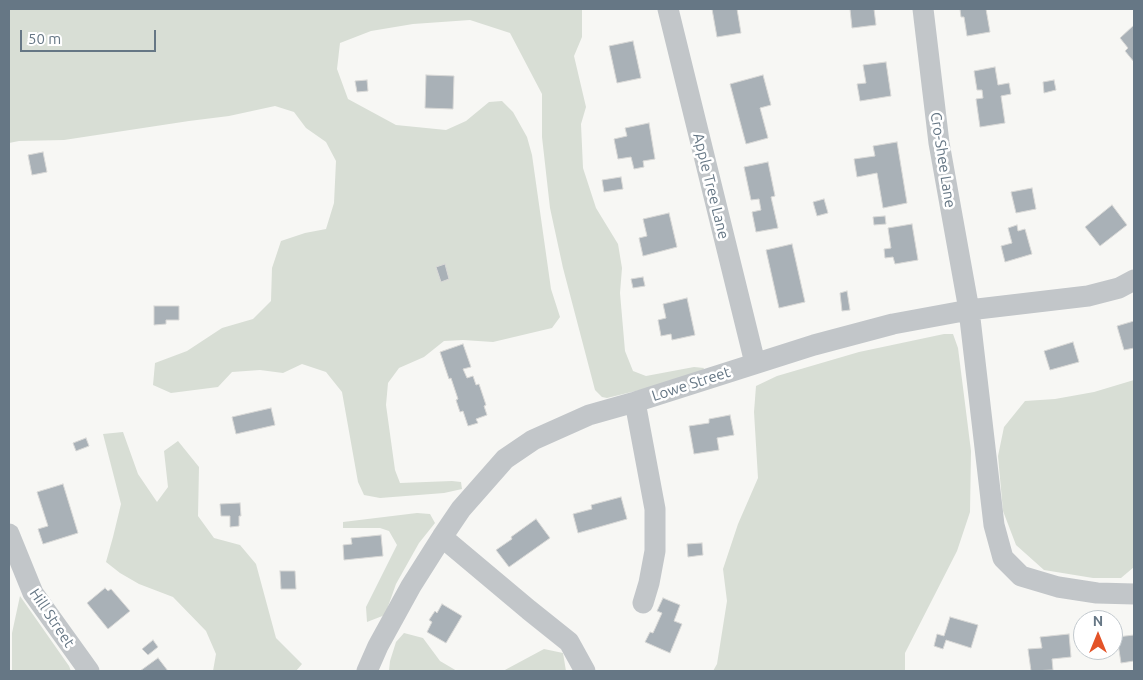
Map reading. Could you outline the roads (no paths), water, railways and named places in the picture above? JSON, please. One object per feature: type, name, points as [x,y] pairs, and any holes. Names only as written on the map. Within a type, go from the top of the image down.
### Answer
[{"type":"street","name":"Apple Tree Lane","points":[[668,9],[754,363]]},
{"type":"street","name":"Cro-Shee Lane","points":[[923,9],[940,143],[969,310],[994,525],[1003,558],[1021,576],[1058,587],[1097,593],[1134,594]]},
{"type":"street","name":"Lowe Street","points":[[367,671],[396,612],[460,510],[505,459],[533,440],[589,415],[814,345],[893,324],[969,310],[1088,296],[1119,288],[1134,280]]},
{"type":"street","points":[[635,402],[655,509],[655,551],[650,583],[643,603]]},
{"type":"street","name":"Hill Street","points":[[9,534],[33,593],[89,671]]},
{"type":"street","points":[[442,537],[569,642],[585,671]]}]
